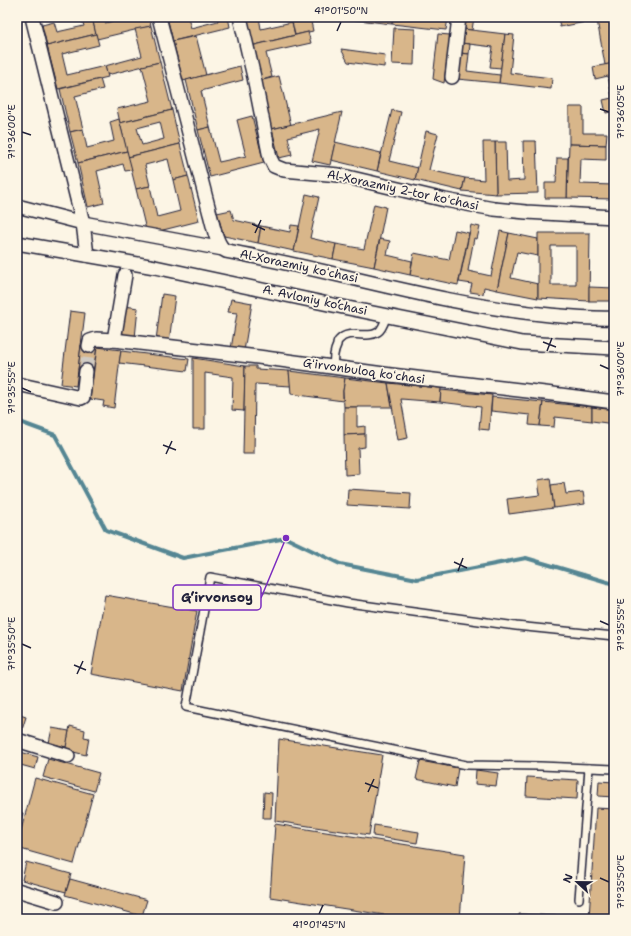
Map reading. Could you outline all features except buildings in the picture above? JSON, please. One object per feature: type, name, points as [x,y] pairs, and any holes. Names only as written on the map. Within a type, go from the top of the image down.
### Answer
[{"type":"street","points":[[32,17],[82,223],[87,255]]},
{"type":"street","points":[[159,17],[210,214],[217,239],[222,249]]},
{"type":"street","name":"Al-Xorazmiy 2-tor koʻchasi","points":[[240,17],[254,76],[270,158],[274,166],[284,170],[339,175],[445,200],[494,209],[614,217]]},
{"type":"street","points":[[452,77],[458,17]]},
{"type":"street","name":"Al-Xorazmiy koʻchasi","points":[[17,206],[82,223],[222,249],[423,294],[499,309],[535,314],[600,319],[614,318]]},
{"type":"street","name":"A. Avloniy ko‘chasi","points":[[17,243],[155,266],[333,305],[522,343],[614,348]]},
{"type":"street","points":[[114,340],[125,275]]},
{"type":"street","name":"Gʻirvonbuloq koʻchasi","points":[[89,346],[90,341],[96,339],[114,340],[614,402]]},
{"type":"street","points":[[17,384],[80,398],[83,397],[86,371]]},
{"type":"street","points":[[17,740],[68,756]]},
{"type":"street","points":[[17,890],[57,902]]},
{"type":"lane","points":[[334,367],[333,360],[339,340],[344,336],[353,334],[375,334],[380,331],[387,315]]},
{"type":"lane","points":[[614,636],[516,626],[348,603],[210,578],[186,707],[466,765],[614,769]]},
{"type":"lane","points":[[579,899],[589,768]]},
{"type":"waterway","points":[[17,421],[55,435],[106,530],[183,558],[286,538],[340,564],[417,579],[526,558],[614,584]]},
{"type":"tunnel","points":[[86,371],[89,346]]},
{"type":"place","name":"G‘irvonsoy","points":[[286,538]]}]
